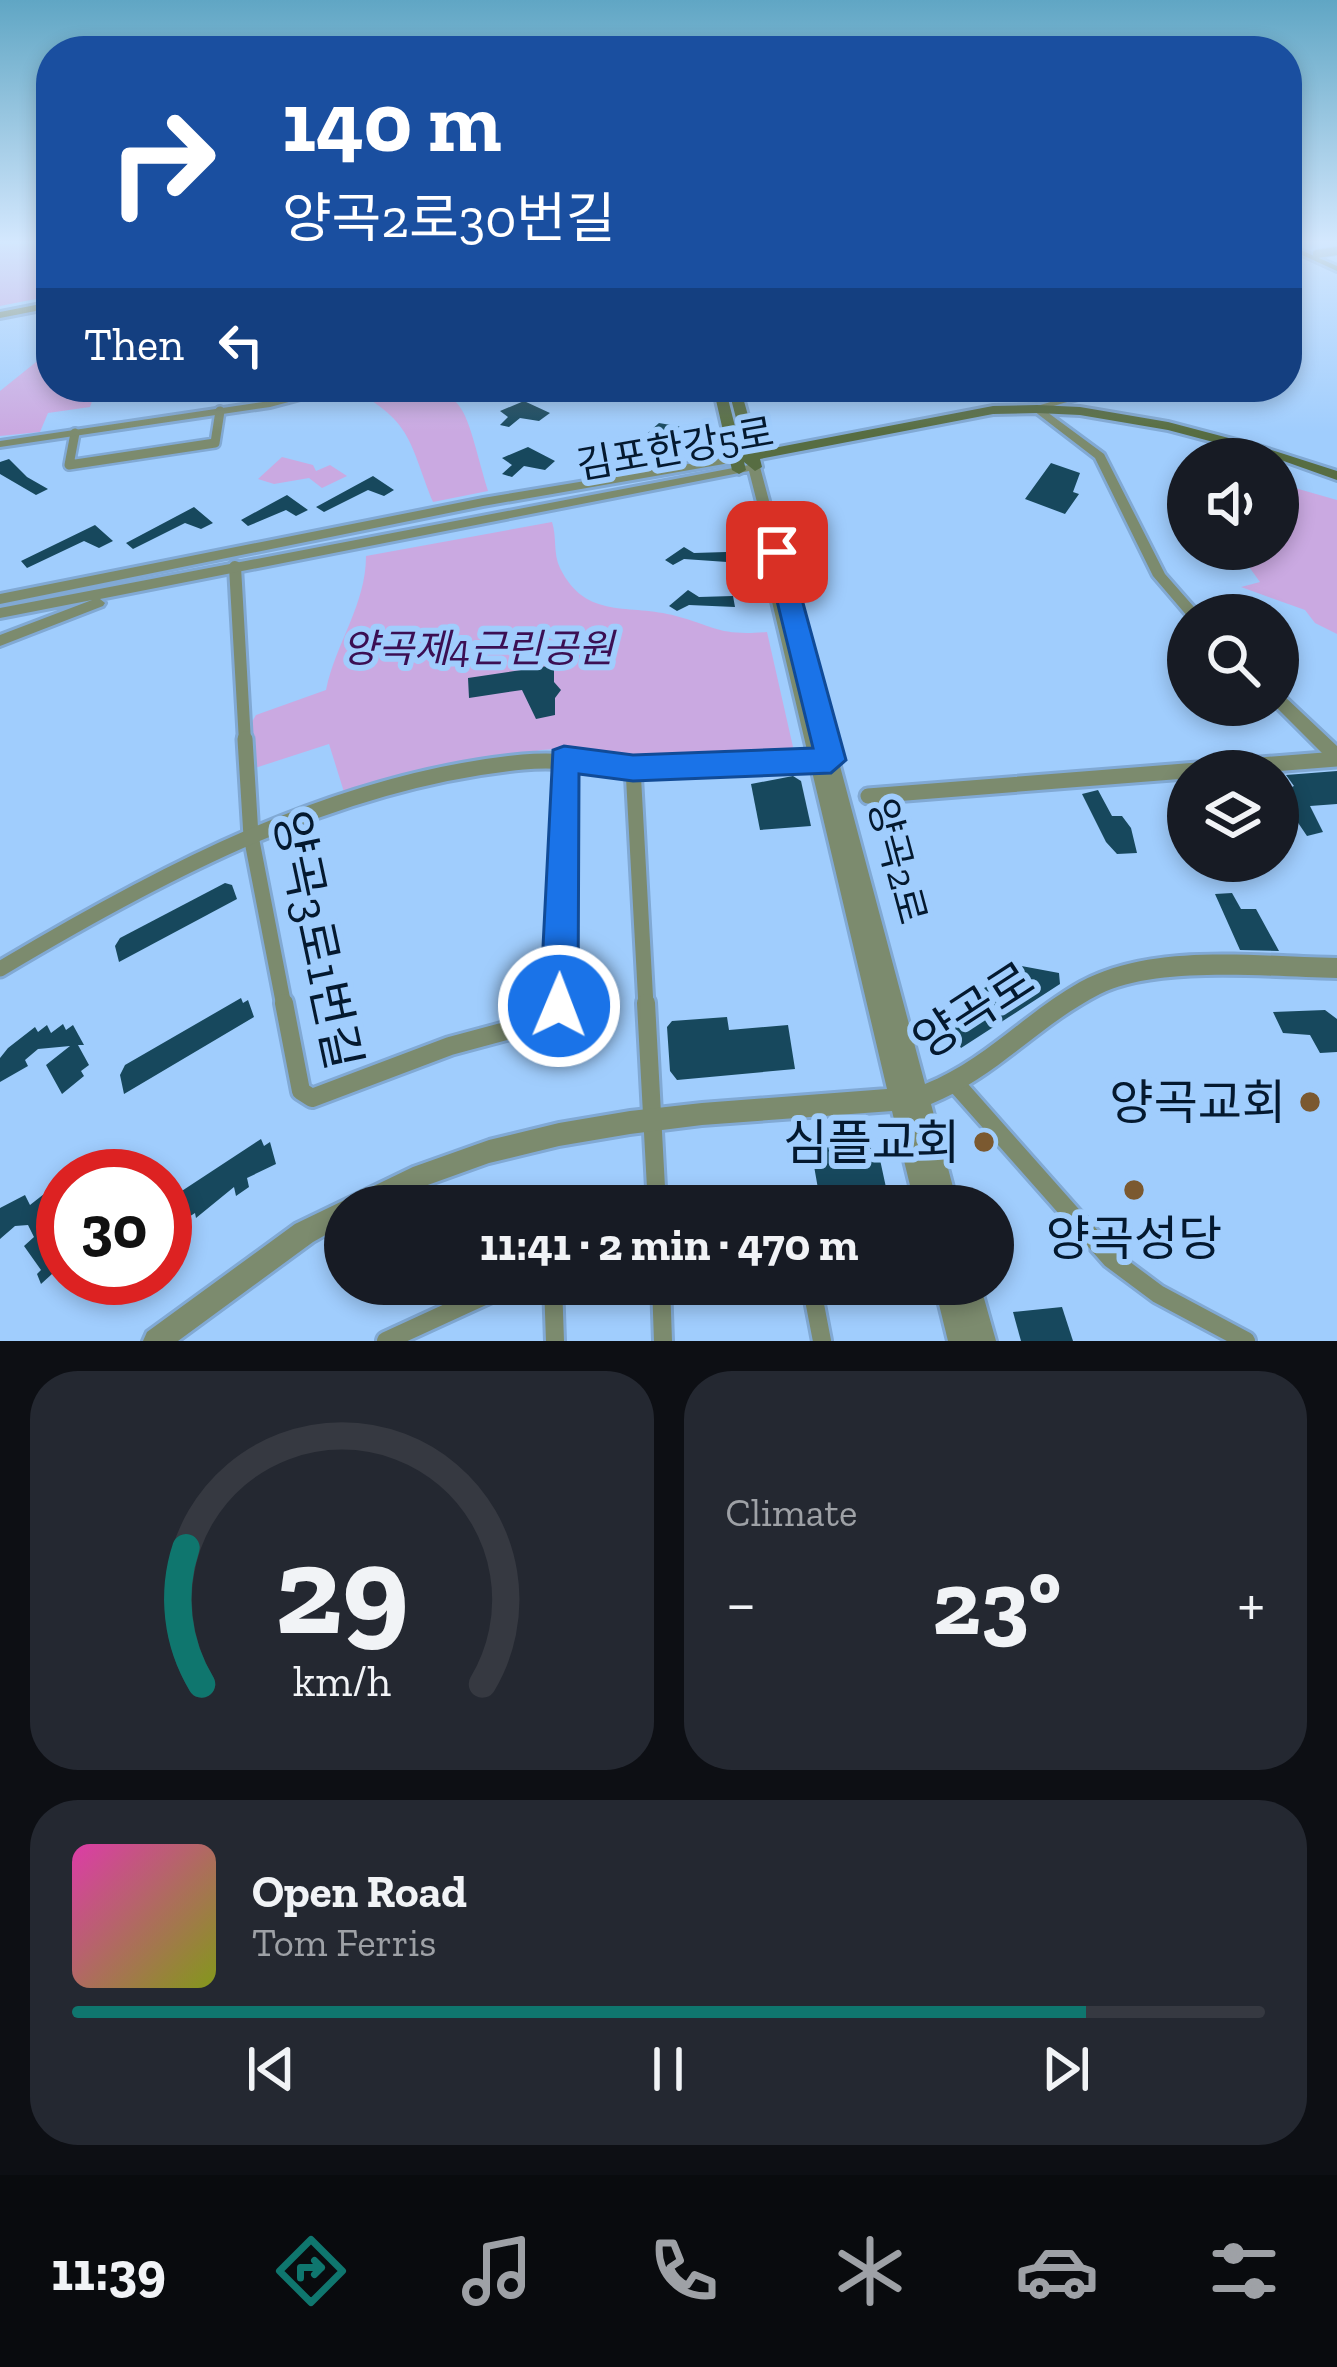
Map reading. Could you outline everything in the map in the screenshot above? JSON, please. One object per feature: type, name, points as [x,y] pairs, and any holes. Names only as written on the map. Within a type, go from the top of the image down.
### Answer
[{"type":"main road","points":[[725,402],[746,459]]},
{"type":"main road","points":[[736,402],[746,459]]},
{"type":"main road","points":[[1035,408],[1099,414],[1213,438],[1337,476]]},
{"type":"main road","name":"김포한강5로","points":[[746,459],[981,424],[1035,408]]},
{"type":"main road","name":"김포한강5로","points":[[746,459],[993,410],[1035,408]]},
{"type":"street","points":[[0,313],[33,307]]},
{"type":"street","points":[[0,444],[265,402]]},
{"type":"street","points":[[1035,408],[1055,402]]},
{"type":"street","points":[[1089,402],[1099,414]]},
{"type":"street","points":[[1035,408],[1100,456],[1160,576],[1175,594]]},
{"type":"street","points":[[76,433],[69,465],[215,443],[220,411]]},
{"type":"street","name":"김포한강5로","points":[[1,604],[173,580],[746,459]]},
{"type":"street","name":"김포한강5로","points":[[1,604],[483,502],[746,459]]},
{"type":"street","name":"양곡2로","points":[[746,459],[910,1098],[939,1185]]},
{"type":"street","name":"양곡3로1번길","points":[[235,567],[251,836],[301,1091],[312,1098],[450,1046],[550,1024],[557,1017],[564,759]]},
{"type":"street","points":[[0,641],[173,580]]},
{"type":"street","points":[[1299,720],[1337,758]]},
{"type":"street","points":[[868,796],[1337,758]]},
{"type":"street","points":[[0,969],[135,891],[251,836],[455,774],[564,759],[633,768],[824,761]]},
{"type":"street","points":[[633,768],[656,1185]]},
{"type":"street","name":"양곡로","points":[[399,1185],[505,1144],[652,1120],[910,1098],[956,1084],[1080,995],[1132,971],[1337,968]]},
{"type":"street","points":[[956,1084],[1001,1125],[1112,1260],[1168,1299],[1246,1341]]},
{"type":"street","name":"양곡2로","points":[[910,1098],[924,1185]]},
{"type":"street","points":[[156,1341],[324,1222]]},
{"type":"street","points":[[386,1341],[464,1305]]},
{"type":"street","points":[[554,1305],[555,1341]]},
{"type":"street","points":[[662,1305],[663,1341]]},
{"type":"street","points":[[815,1305],[822,1341]]},
{"type":"street","points":[[953,1305],[962,1341]]},
{"type":"street","points":[[974,1305],[983,1341]]},
{"type":"green space","points":[[36,362],[36,402],[92,402],[90,407],[48,413],[40,432],[0,436],[0,391]]},
{"type":"green space","points":[[373,402],[456,402],[471,431],[488,491],[433,502],[407,436]]},
{"type":"green space","points":[[282,457],[313,465],[316,471],[330,465],[347,476],[322,488],[309,478],[274,484],[258,479]]},
{"type":"green space","points":[[1299,489],[1337,500],[1337,634],[1299,608],[1299,594],[1260,594],[1241,587],[1260,582],[1251,570],[1299,570]]},
{"type":"green space","name":"양곡제4근린공원","points":[[552,522],[560,568],[571,585],[596,603],[659,612],[728,632],[767,632],[793,747],[784,754],[634,758],[573,748],[541,750],[344,792],[329,744],[255,768],[250,725],[256,715],[326,690],[361,591],[366,556]]},
{"type":"building","points":[[526,402],[550,413],[539,421],[520,418],[509,427],[500,425],[508,417],[500,411]]},
{"type":"building","points":[[659,423],[688,428],[682,436],[690,440],[655,447],[640,440]]},
{"type":"building","points":[[528,447],[555,461],[545,470],[524,466],[512,477],[502,474],[512,465],[502,458]]},
{"type":"building","points":[[9,459],[48,489],[36,495],[0,474],[0,462]]},
{"type":"building","points":[[1051,463],[1080,473],[1073,492],[1079,494],[1065,514],[1025,499]]},
{"type":"building","points":[[373,476],[394,490],[384,496],[368,490],[324,512],[316,507]]},
{"type":"building","points":[[287,495],[308,510],[296,516],[286,510],[248,526],[241,520]]},
{"type":"building","points":[[194,507],[213,523],[201,529],[185,523],[133,549],[126,543]]},
{"type":"building","points":[[95,525],[113,541],[99,548],[84,541],[27,568],[21,561]]},
{"type":"building","points":[[684,547],[694,553],[726,552],[727,562],[684,559],[673,565],[665,560]]},
{"type":"building","points":[[688,590],[699,597],[733,596],[735,607],[689,605],[677,611],[669,606]]},
{"type":"building","points":[[554,665],[554,682],[561,690],[555,698],[555,715],[536,719],[522,690],[469,698],[468,678]]},
{"type":"building","points":[[1337,771],[1337,804],[1310,806],[1323,832],[1307,836],[1299,824],[1299,774]]},
{"type":"building","points":[[793,776],[801,781],[811,826],[760,830],[751,784]]},
{"type":"building","points":[[1098,790],[1112,816],[1122,816],[1131,828],[1137,853],[1117,854],[1106,842],[1082,794]]},
{"type":"building","points":[[225,883],[232,885],[237,899],[119,962],[115,946],[120,938]]},
{"type":"building","points":[[1232,893],[1241,909],[1256,909],[1279,951],[1240,950],[1215,894]]},
{"type":"building","points":[[1006,963],[1059,973],[1060,984],[961,1048],[949,1029],[981,1007],[976,1003],[989,993],[984,988],[1005,978]]},
{"type":"building","points":[[241,998],[243,1003],[248,1000],[254,1017],[124,1094],[120,1075],[125,1065]]},
{"type":"building","points":[[1325,1010],[1337,1019],[1337,1052],[1320,1053],[1310,1035],[1283,1033],[1273,1012]]},
{"type":"building","points":[[727,1017],[729,1030],[788,1025],[795,1069],[677,1080],[670,1071],[667,1027],[672,1021]]},
{"type":"building","points":[[63,1024],[66,1030],[73,1025],[84,1045],[78,1045],[89,1065],[81,1071],[84,1076],[62,1094],[46,1065],[70,1046],[38,1049],[25,1060],[28,1066],[0,1082],[0,1058],[8,1048],[35,1027],[38,1032],[47,1025],[51,1033]]},
{"type":"building","points":[[261,1139],[264,1146],[270,1142],[276,1164],[247,1178],[249,1187],[236,1196],[234,1187],[196,1218],[192,1215],[192,1184]]},
{"type":"building","points":[[865,1143],[879,1155],[885,1185],[817,1185],[811,1149]]},
{"type":"building","points":[[25,1195],[30,1205],[36,1200],[36,1263],[24,1246],[34,1237],[28,1225],[15,1226],[0,1239],[0,1208]]},
{"type":"building","points":[[1062,1307],[1073,1341],[1021,1341],[1013,1312]]},
{"type":"place","name":"양곡교회","points":[[1310,1102]]},
{"type":"place","name":"심플교회","points":[[984,1142]]},
{"type":"place","name":"양곡성당","points":[[1134,1190]]},
{"type":"route","points":[[559,1006],[564,759],[633,768],[831,760],[777,552]]}]
